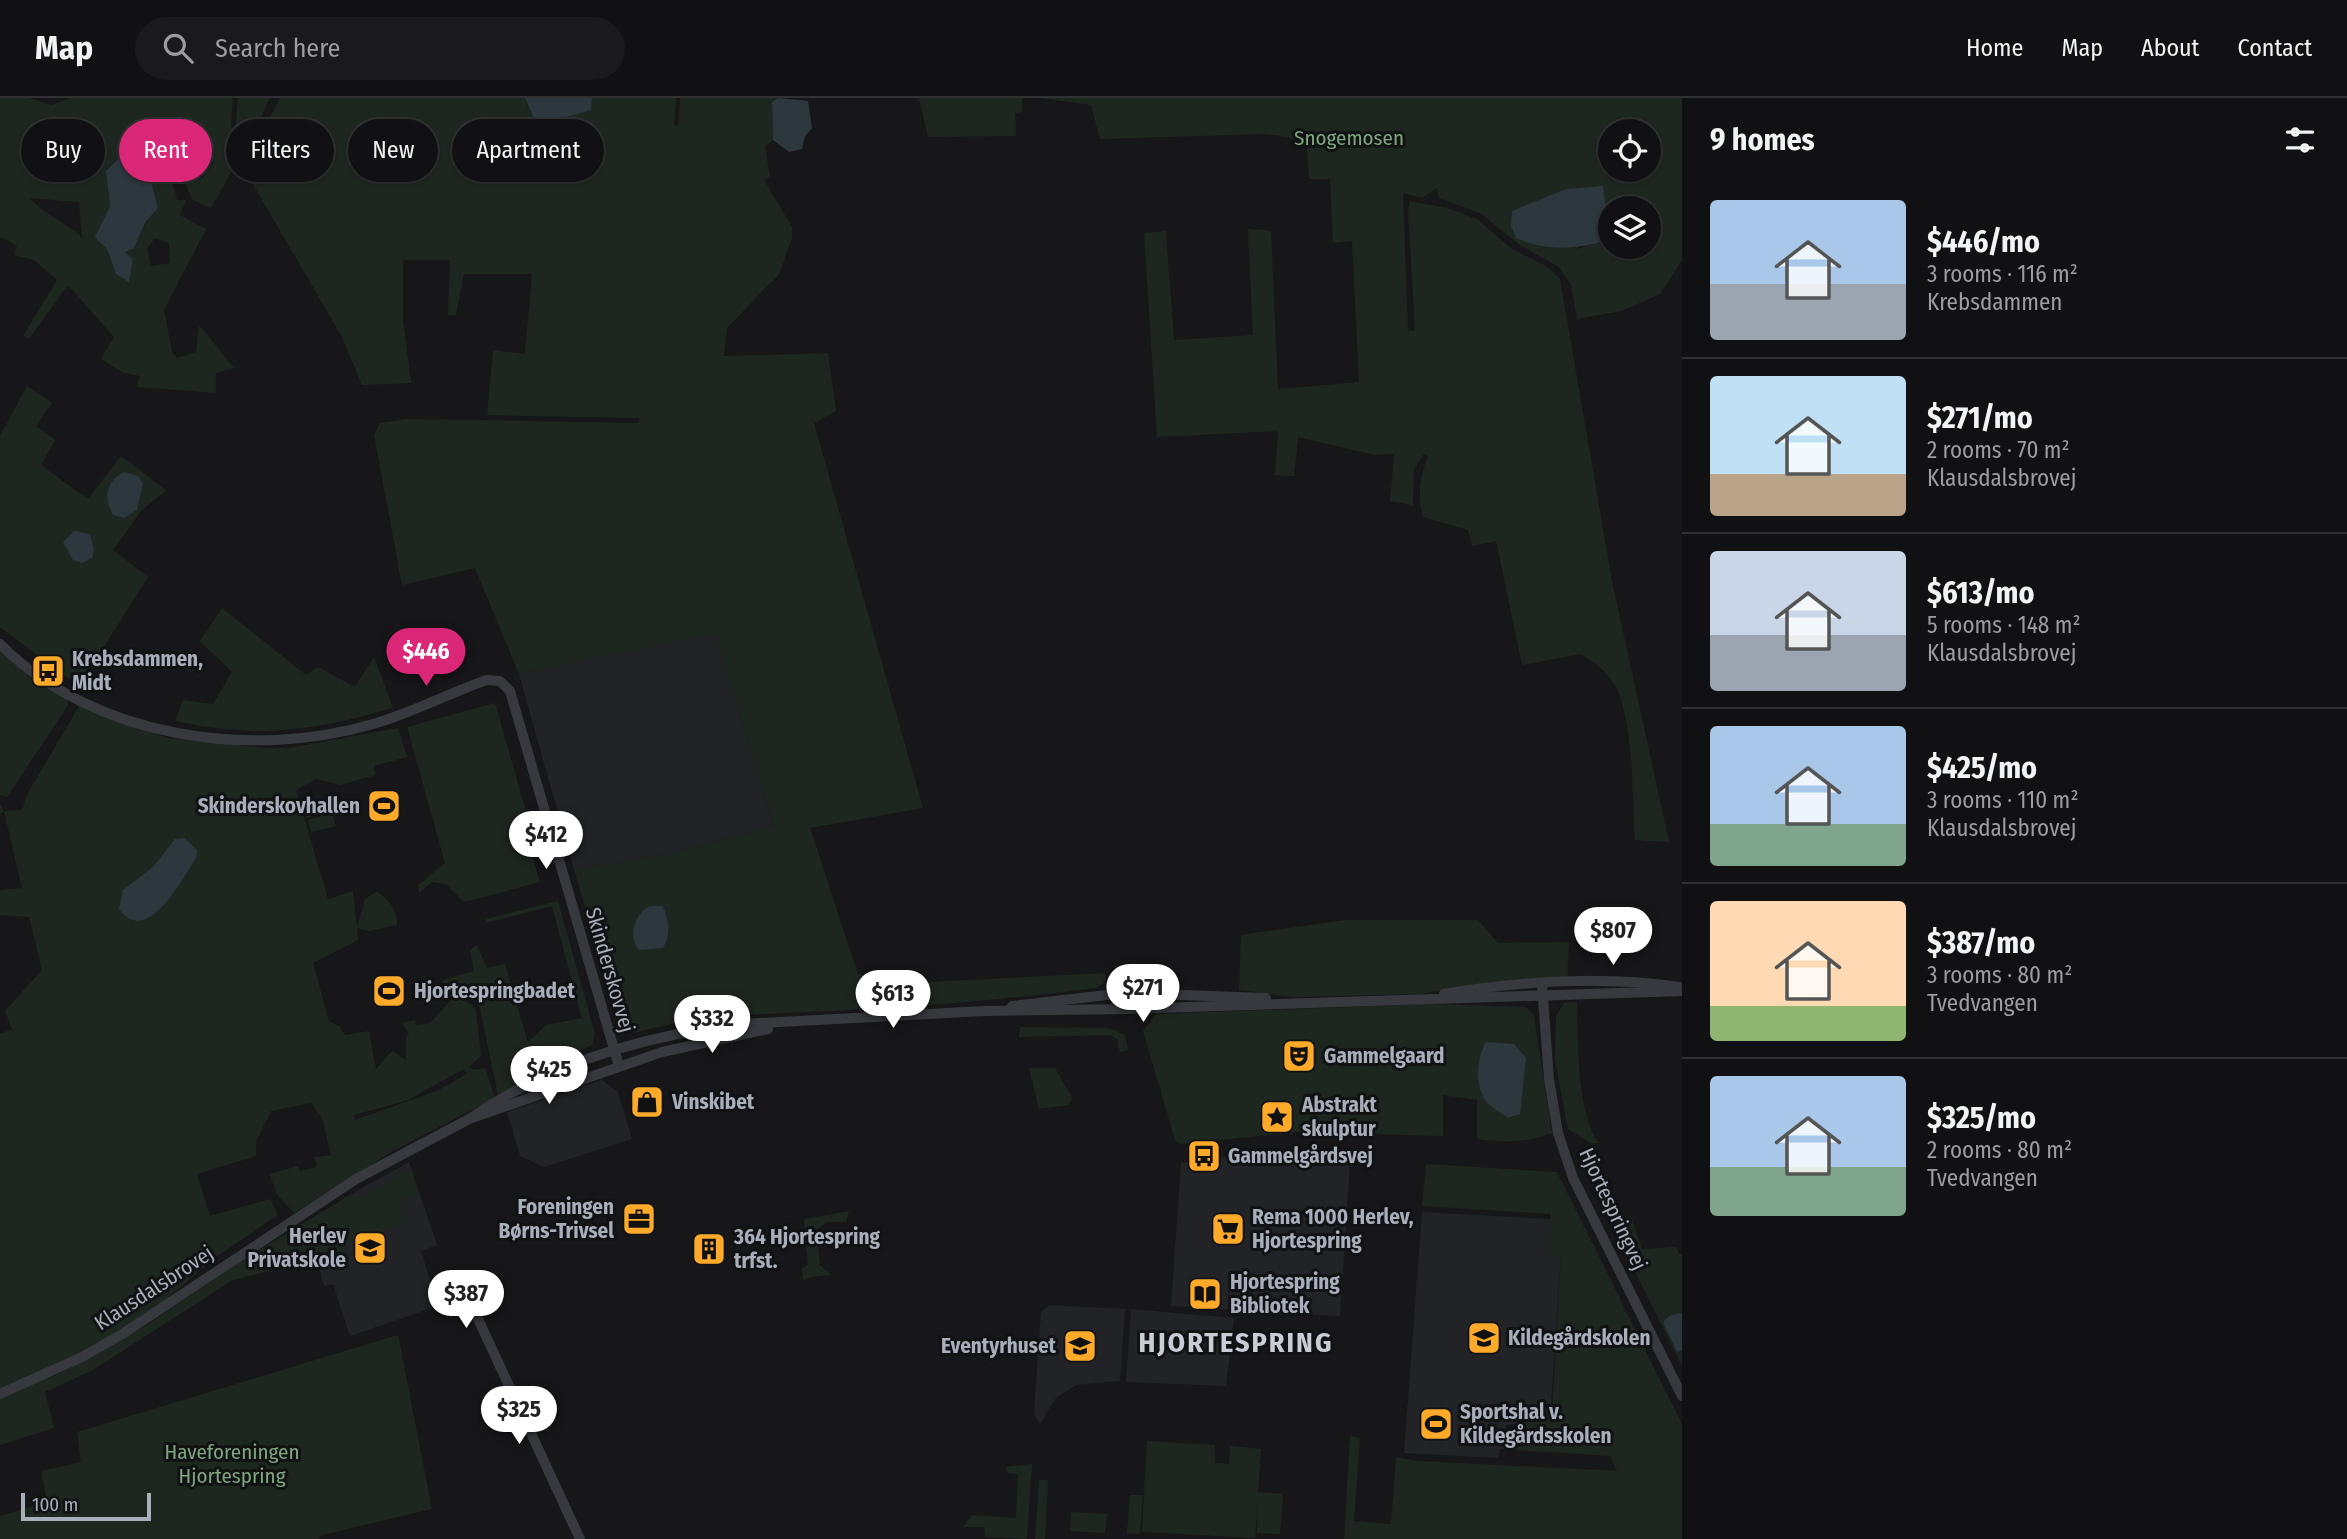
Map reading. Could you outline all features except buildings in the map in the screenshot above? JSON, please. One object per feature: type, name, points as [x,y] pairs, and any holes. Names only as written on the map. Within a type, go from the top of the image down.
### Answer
[{"type":"street","name":"Skinderskovvej","points":[[0,644],[42,677],[100,709],[168,733],[207,738],[276,741],[333,734],[374,724],[465,687],[494,679],[510,691],[619,1066]]},
{"type":"street","name":"Klausdalsbrovej","points":[[1423,998],[1482,988],[1542,984],[1641,981],[1682,989]]},
{"type":"street","name":"Hjortespringvej","points":[[1542,984],[1549,1079],[1558,1133],[1573,1178],[1682,1396]]},
{"type":"street","name":"Klausdalsbrovej","points":[[0,1394],[93,1351],[356,1179],[469,1119],[502,1096],[547,1074],[614,1050],[705,1028],[800,1023],[889,1014],[1127,1009],[1300,1001],[1543,997],[1682,989]]},
{"type":"street","name":"Klausdalsbrovej","points":[[984,1011],[1037,1001],[1124,993],[1225,994],[1300,1001]]},
{"type":"street","name":"Klausdalsbrovej","points":[[469,1119],[619,1066],[725,1037],[800,1023]]},
{"type":"street","points":[[472,1306],[580,1539]]},
{"type":"shaded area","points":[[525,98],[592,98],[591,110],[559,119],[534,119]]},
{"type":"shaded area","points":[[778,98],[808,101],[812,128],[805,136],[802,149],[789,152],[773,140],[772,102]]},
{"type":"shaded area","points":[[119,158],[119,182],[151,182],[158,208],[145,223],[134,248],[125,252],[133,259],[129,282],[116,274],[107,249],[95,237],[110,206],[106,171]]},
{"type":"shaded area","points":[[1603,186],[1604,196],[1598,196],[1598,242],[1563,248],[1516,238],[1511,226],[1512,211],[1566,189]]},
{"type":"shaded area","points":[[124,472],[138,476],[143,484],[137,510],[124,518],[113,515],[107,496],[113,480]]},
{"type":"shaded area","points":[[74,531],[90,534],[94,549],[92,558],[82,563],[73,560],[63,542]]},
{"type":"shaded area","points":[[715,633],[774,826],[672,853],[574,870],[519,674]]},
{"type":"shaded area","points":[[184,838],[197,850],[196,858],[173,894],[152,916],[141,920],[130,919],[119,909],[123,890],[153,867],[175,839]]},
{"type":"shaded area","points":[[650,906],[663,906],[668,922],[667,938],[663,948],[639,950],[635,944],[634,925],[640,914]]},
{"type":"shaded area","points":[[1486,1042],[1514,1044],[1526,1058],[1520,1114],[1508,1118],[1488,1103],[1482,1094],[1478,1071]]},
{"type":"shaded area","points":[[602,1080],[618,1092],[632,1139],[544,1167],[520,1156],[507,1112]]},
{"type":"shaded area","points":[[1260,1152],[1344,1153],[1350,1164],[1340,1316],[1171,1306],[1181,1163]]},
{"type":"shaded area","name":"Herlev Privatskole","points":[[409,1162],[437,1245],[421,1251],[438,1306],[350,1336],[333,1284],[324,1286],[305,1224]]},
{"type":"shaded area","name":"Kildegårdskolen","points":[[1422,1212],[1551,1219],[1561,1253],[1550,1423],[1506,1425],[1498,1458],[1404,1453]]},
{"type":"shaded area","name":"Eventyrhuset","points":[[1050,1305],[1125,1309],[1120,1381],[1076,1385],[1056,1398],[1040,1424],[1034,1413],[1041,1312]]},
{"type":"shaded area","points":[[1131,1309],[1234,1318],[1226,1386],[1126,1382]]},
{"type":"shaded area","points":[[1682,1313],[1682,1350],[1677,1352],[1663,1322],[1671,1315]]},
{"type":"green space","points":[[0,98],[29,98],[51,105],[72,98],[233,98],[231,119],[226,119],[226,182],[211,208],[193,200],[184,182],[212,182],[212,119],[119,119],[119,157],[106,171],[110,206],[97,233],[107,249],[116,274],[129,275],[133,259],[125,252],[158,208],[151,182],[172,182],[177,200],[186,200],[180,215],[206,229],[164,310],[172,352],[177,358],[196,352],[199,325],[234,368],[216,373],[215,393],[136,387],[140,376],[124,373],[101,359],[114,337],[68,285],[29,339],[23,336],[57,280],[34,260],[14,255],[17,246],[0,237]],"holes":[[[30,198],[79,202],[82,238],[36,205]],[[155,238],[169,243],[170,263],[151,266],[147,249]]]},
{"type":"green space","points":[[238,98],[270,98],[260,119],[236,119]]},
{"type":"green space","points":[[280,98],[525,98],[528,107],[591,110],[592,98],[676,98],[674,126],[679,124],[680,98],[778,98],[772,102],[773,140],[765,146],[770,177],[764,180],[792,227],[792,238],[779,274],[727,328],[724,356],[828,353],[836,411],[814,423],[923,808],[810,828],[858,974],[930,982],[1105,973],[1105,982],[1097,988],[974,1001],[715,1018],[634,1033],[620,1019],[574,870],[672,853],[774,826],[715,634],[519,674],[475,568],[402,585],[374,435],[380,423],[407,419],[639,423],[640,418],[487,415],[493,350],[525,354],[532,274],[464,274],[456,315],[448,315],[450,260],[403,260],[403,319],[411,383],[362,385],[342,337],[252,182],[334,182],[334,119],[269,119]]},
{"type":"green space","points":[[919,98],[1022,98],[1022,112],[1015,113],[1016,136],[928,137]]},
{"type":"green space","name":"Snogemosen","points":[[1041,98],[1682,98],[1682,260],[1660,294],[1622,311],[1577,319],[1571,285],[1559,267],[1520,245],[1480,213],[1439,198],[1437,188],[1422,198],[1403,193],[1408,331],[1415,330],[1408,210],[1410,201],[1447,208],[1477,219],[1512,249],[1546,266],[1560,279],[1612,581],[1669,842],[1635,840],[1629,740],[1622,702],[1613,682],[1601,668],[1581,654],[1522,665],[1496,541],[1472,546],[1468,530],[1423,517],[1420,486],[1428,456],[1424,454],[1414,469],[1413,505],[1390,501],[1394,454],[1375,455],[1298,437],[1294,476],[1275,475],[1278,431],[1157,437],[1144,233],[1166,231],[1174,340],[1253,335],[1248,229],[1271,231],[1278,389],[1359,382],[1352,241],[1333,243],[1330,179],[1309,179],[1307,149],[1288,137],[1264,134],[1100,139],[1091,105]]},
{"type":"green space","points":[[27,386],[52,403],[36,426],[55,440],[41,465],[88,499],[121,456],[166,490],[141,511],[113,550],[148,577],[79,686],[0,627],[0,436]]},
{"type":"green space","points":[[222,608],[306,675],[318,667],[355,687],[374,657],[393,708],[336,722],[285,730],[233,730],[175,721],[183,700],[213,704],[232,672],[200,641]]},
{"type":"green space","points":[[0,650],[36,683],[68,698],[68,705],[7,797],[0,795]]},
{"type":"green space","points":[[495,703],[527,815],[534,814],[538,828],[526,836],[540,882],[464,902],[446,884],[432,882],[419,893],[418,885],[445,863],[407,727]]},
{"type":"green space","points":[[79,706],[168,738],[265,748],[290,748],[398,728],[407,757],[374,766],[376,775],[340,785],[316,779],[296,790],[328,899],[353,891],[357,927],[365,899],[376,892],[388,901],[397,920],[397,925],[369,931],[357,928],[358,940],[313,963],[329,1021],[339,1026],[345,1035],[369,1031],[376,1069],[392,1051],[406,1060],[406,1037],[409,1034],[402,1023],[415,1020],[416,1025],[430,1023],[455,996],[472,1005],[476,1011],[481,1056],[469,1067],[474,1070],[485,1068],[495,1098],[393,1151],[294,1213],[276,1193],[270,1174],[298,1166],[300,1171],[317,1167],[315,1157],[331,1155],[322,1118],[311,1103],[271,1111],[256,1141],[256,1156],[197,1174],[210,1216],[270,1199],[278,1215],[216,1257],[144,1318],[81,1354],[49,1379],[147,1325],[238,1263],[353,1193],[354,1201],[412,1170],[419,1195],[399,1202],[406,1223],[364,1234],[365,1238],[344,1245],[349,1259],[321,1268],[315,1258],[231,1281],[93,1370],[45,1392],[54,1428],[0,1445],[0,1034],[12,1029],[5,1011],[42,970],[29,917],[0,915],[0,890],[22,888],[4,811],[22,810],[28,793]],"holes":[[[464,1069],[468,1073],[437,1091],[355,1120],[354,1115],[408,1100]]]},
{"type":"green space","points":[[328,798],[331,811],[306,818],[303,805]]},
{"type":"green space","points":[[332,813],[336,826],[311,832],[308,820]]},
{"type":"green space","points":[[558,901],[595,1034],[592,1045],[498,1095],[480,1008],[472,998],[444,986],[442,980],[474,971],[470,950],[477,945],[487,968],[505,964],[528,1042],[546,1025],[582,1018],[552,906],[486,923],[486,919]]},
{"type":"green space","points":[[1345,920],[1478,920],[1498,943],[1569,942],[1567,977],[1483,984],[1419,994],[1294,997],[1239,990],[1241,935]]},
{"type":"green space","points":[[1577,1002],[1582,1094],[1591,1129],[1598,1143],[1590,1143],[1568,1129],[1555,1060],[1556,1016],[1564,1003]]},
{"type":"green space","points":[[1434,1004],[1526,1007],[1534,1016],[1552,1133],[1515,1141],[1477,1139],[1477,1100],[1443,1095],[1443,1136],[1296,1132],[1181,1144],[1175,1140],[1143,1031],[1156,1014]]},
{"type":"green space","points":[[1020,1027],[1109,1028],[1125,1035],[1128,1050],[1120,1052],[1117,1039],[1110,1035],[1019,1037]]},
{"type":"green space","points":[[1029,1068],[1055,1068],[1072,1098],[1069,1105],[1039,1109]]},
{"type":"green space","points":[[1426,1164],[1557,1172],[1682,1424],[1682,1539],[1344,1539],[1350,1436],[1360,1438],[1354,1521],[1391,1524],[1396,1457],[1417,1461],[1617,1471],[1610,1456],[1499,1449],[1519,1425],[1552,1411],[1561,1255],[1549,1257],[1551,1214],[1422,1206]]},
{"type":"green space","points":[[849,1211],[846,1222],[827,1222],[816,1230],[820,1265],[831,1275],[811,1277],[803,1281],[802,1269],[808,1264],[804,1219]]},
{"type":"green space","points":[[1631,1216],[1642,1249],[1676,1247],[1679,1254],[1682,1254],[1682,1366],[1611,1223]]},
{"type":"green space","name":"Haveforeningen Hjortespring","points":[[398,1335],[432,1509],[322,1535],[319,1539],[0,1539],[0,1516],[47,1502],[41,1471],[81,1462],[77,1432]]},
{"type":"green space","points":[[1147,1441],[1215,1445],[1215,1463],[1229,1464],[1230,1446],[1261,1449],[1258,1492],[1283,1494],[1280,1534],[1257,1533],[1258,1502],[1255,1538],[1142,1532]]},
{"type":"green space","points":[[1032,1464],[1027,1539],[985,1537],[984,1527],[963,1527],[972,1515],[1016,1518],[1018,1474],[1008,1473],[1006,1467]]},
{"type":"green space","points":[[1039,1480],[1048,1480],[1045,1539],[1035,1539]]},
{"type":"green space","points":[[1130,1495],[1143,1495],[1140,1534],[1127,1533]]},
{"type":"green space","points":[[1071,1512],[1107,1514],[1105,1533],[1070,1531]]},
{"type":"place","name":"Krebsdammen, Midt","points":[[48,671]]},
{"type":"place","name":"Skinderskovhallen","points":[[384,806]]},
{"type":"place","name":"Hjortespringbadet","points":[[389,991]]},
{"type":"place","name":"Gammelgaard","points":[[1299,1056]]},
{"type":"place","name":"Vinskibet","points":[[647,1102]]},
{"type":"place","name":"Abstrakt skulptur","points":[[1277,1117]]},
{"type":"place","name":"Gammelgårdsvej","points":[[1204,1156]]},
{"type":"place","name":"Foreningen Børns-Trivsel","points":[[639,1219]]},
{"type":"place","name":"Rema 1000 Herlev, Hjortespring","points":[[1228,1229]]},
{"type":"place","name":"Herlev Privatskole","points":[[370,1248]]},
{"type":"place","name":"364 Hjortespring trfst.","points":[[709,1249]]},
{"type":"place","name":"Hjortespring Bibliotek","points":[[1205,1294]]},
{"type":"place","name":"Kildegårdskolen","points":[[1484,1338]]},
{"type":"place","name":"Eventyrhuset","points":[[1080,1346]]},
{"type":"place","name":"Sportshal v. Kildegårdsskolen","points":[[1436,1424]]},
{"type":"district","name":"HJORTESPRING","points":[[1236,1342]]}]
